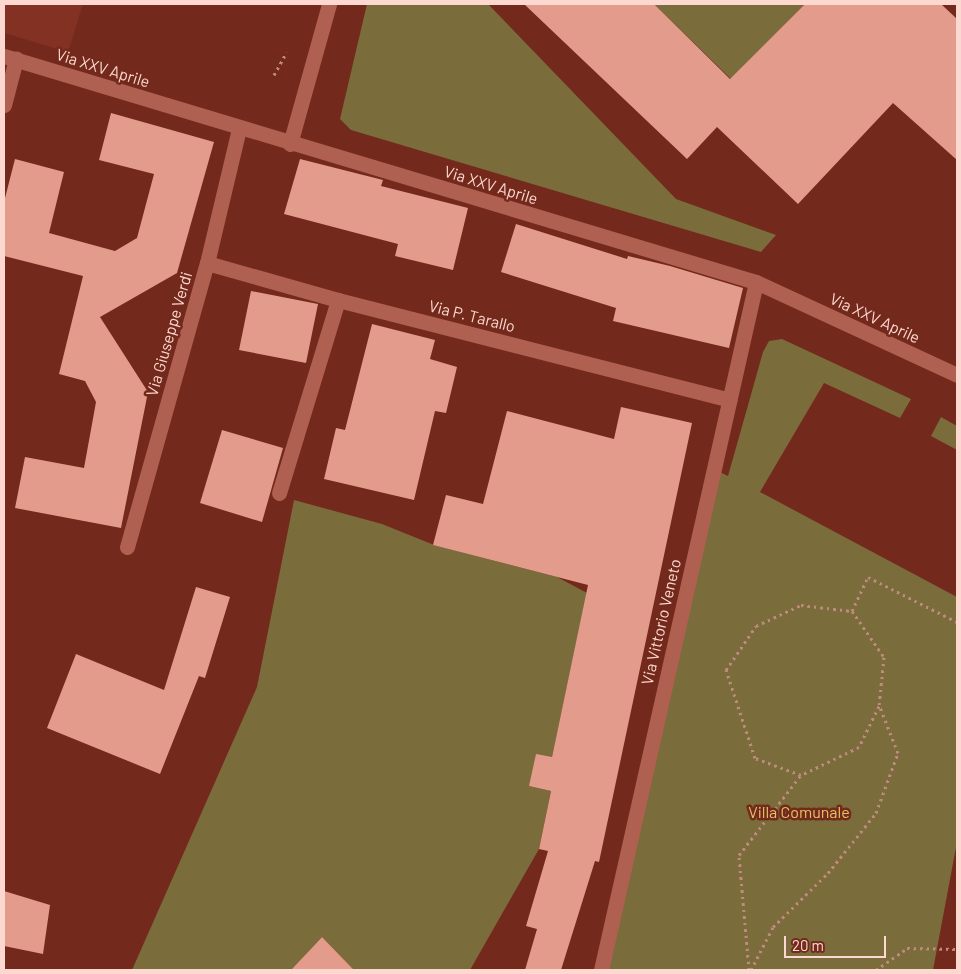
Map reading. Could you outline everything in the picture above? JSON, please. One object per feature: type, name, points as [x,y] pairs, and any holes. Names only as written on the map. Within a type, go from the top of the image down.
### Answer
[{"type":"street","points":[[290,144],[329,4]]},
{"type":"street","points":[[4,105],[10,58]]},
{"type":"street","name":"Via XXV Aprile","points":[[10,58],[290,144],[756,282],[957,375]]},
{"type":"street","name":"Via Giuseppe Verdi","points":[[127,547],[207,263],[239,128]]},
{"type":"street","name":"Via P. Tarallo","points":[[207,263],[338,300],[729,400]]},
{"type":"street","name":"Via Vittorio Veneto","points":[[601,970],[756,282]]},
{"type":"street","points":[[279,493],[338,300]]},
{"type":"path","points":[[852,611],[868,577],[957,622]]},
{"type":"path","points":[[750,970],[739,855],[801,775],[860,747],[879,706],[884,657],[852,611],[801,605],[756,626],[726,670],[754,758],[801,775]]},
{"type":"path","points":[[750,970],[773,927],[828,873],[876,813],[898,753],[879,706]]},
{"type":"path","points":[[876,970],[907,948],[957,949]]},
{"type":"shaded area","points":[[4,4],[83,4],[68,52],[4,33]]},
{"type":"green space","points":[[367,4],[488,4],[676,199],[776,235],[761,252],[351,130],[340,119]]},
{"type":"green space","points":[[654,4],[805,4],[731,79]]},
{"type":"green space","name":"Villa Comunale","points":[[782,339],[911,399],[900,418],[824,383],[760,492],[957,597],[957,842],[933,970],[601,970],[714,469],[728,476],[763,352],[769,341]]},
{"type":"green space","points":[[941,417],[957,426],[957,450],[931,436]]},
{"type":"green space","points":[[294,500],[382,524],[434,545],[557,577],[587,593],[552,757],[529,786],[551,791],[539,849],[470,970],[354,970],[322,937],[291,970],[132,970],[257,687]]},
{"type":"building","points":[[524,4],[654,4],[730,79],[805,4],[941,4],[957,19],[957,160],[893,103],[798,204],[717,127],[687,159]]},
{"type":"building","points":[[111,113],[214,142],[177,273],[100,317],[148,392],[121,528],[15,508],[25,457],[84,468],[96,402],[85,381],[59,374],[83,276],[4,256],[4,202],[15,159],[64,172],[49,233],[115,251],[137,238],[154,174],[99,160]]},
{"type":"building","points":[[300,159],[383,180],[381,186],[468,208],[453,270],[395,256],[398,244],[284,214]]},
{"type":"building","points":[[516,224],[627,259],[628,256],[670,266],[743,288],[729,348],[613,321],[616,308],[501,272]]},
{"type":"building","points":[[251,291],[318,304],[306,363],[239,350]]},
{"type":"building","points":[[372,324],[435,340],[430,359],[457,367],[446,413],[435,411],[414,500],[324,479],[336,428],[345,430]]},
{"type":"building","points":[[621,407],[692,423],[599,862],[595,861],[561,970],[525,970],[537,929],[526,926],[548,851],[539,849],[551,791],[529,786],[536,754],[552,757],[588,585],[433,545],[446,495],[483,504],[507,411],[614,439]]},
{"type":"building","points":[[222,430],[283,448],[262,522],[200,503]]},
{"type":"building","points":[[196,587],[230,597],[205,678],[199,676],[160,774],[47,728],[76,654],[164,690]]},
{"type":"building","points":[[4,891],[50,905],[43,954],[4,946]]},
{"type":"building","points":[[322,937],[354,970],[291,970]]}]
